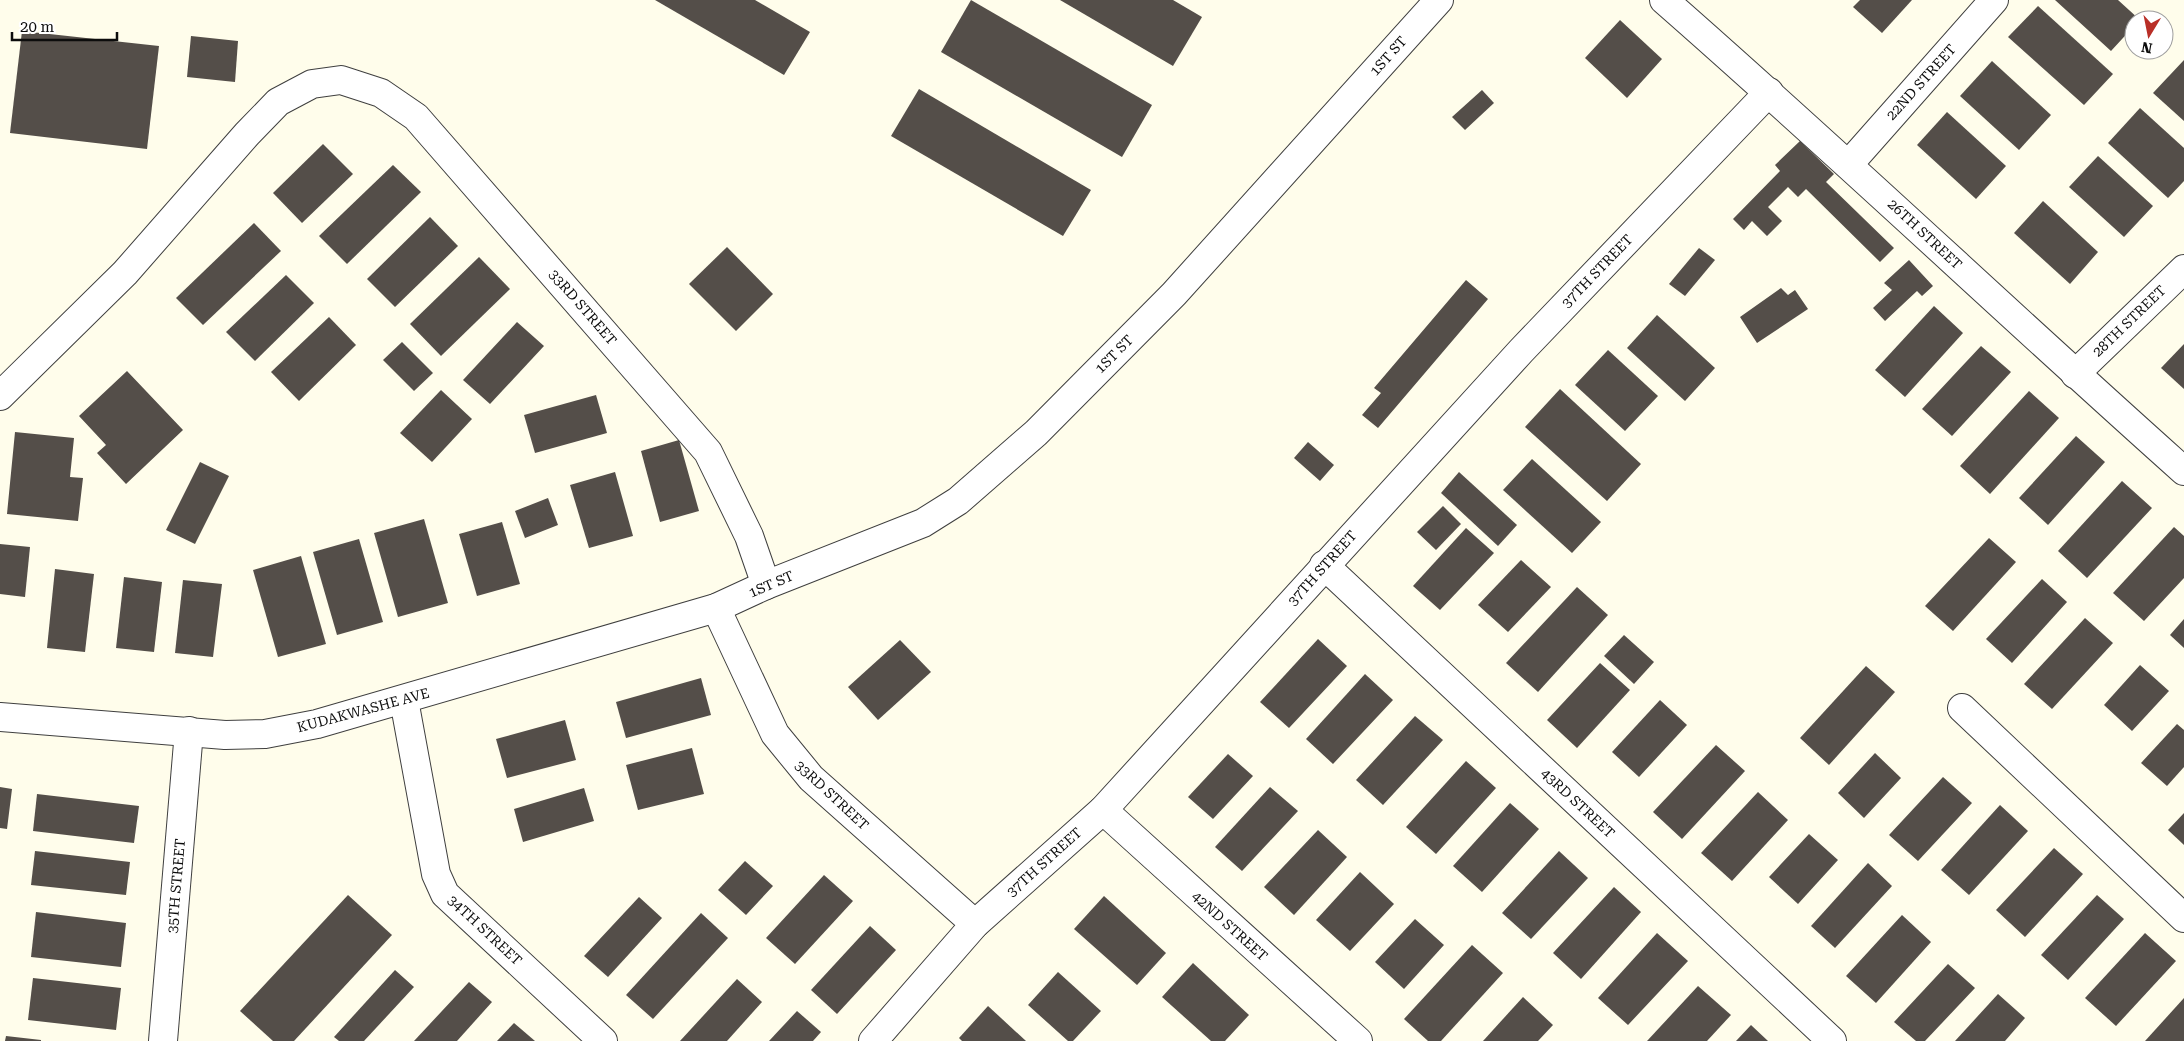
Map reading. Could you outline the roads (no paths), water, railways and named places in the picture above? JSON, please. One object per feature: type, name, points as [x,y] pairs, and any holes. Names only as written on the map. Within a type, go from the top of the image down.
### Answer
[{"type":"street","name":"1ST ST","points":[[716,608],[766,585],[923,523],[958,501],[1029,439],[1174,294],[1439,0]]},
{"type":"street","name":"26TH STREET","points":[[1664,0],[1849,164],[2075,374],[2184,471]]},
{"type":"street","name":"22ND STREET","points":[[1849,164],[1994,0]]},
{"type":"street","name":"33RD STREET","points":[[0,396],[125,273],[278,102],[312,84],[341,80],[381,93],[416,117],[708,452],[749,536],[766,585]]},
{"type":"street","name":"37TH STREET","points":[[873,1041],[975,924],[1103,810],[1324,565],[1521,351],[1769,92]]},
{"type":"street","name":"28TH STREET","points":[[2075,374],[2184,269]]},
{"type":"street","name":"43RD STREET","points":[[1324,565],[1832,1041]]},
{"type":"street","name":"33RD STREET","points":[[716,608],[775,734],[788,752],[811,778],[975,924]]},
{"type":"street","name":"KUDAKWASHE AVE","points":[[0,717],[225,735],[265,734],[317,724],[404,700],[716,608]]},
{"type":"street","name":"34TH STREET","points":[[404,700],[436,874],[446,894],[603,1041]]},
{"type":"street","points":[[1962,708],[2184,918]]},
{"type":"street","name":"35TH STREET","points":[[163,1041],[189,731]]},
{"type":"street","name":"42ND STREET","points":[[1103,810],[1347,1038]]}]
